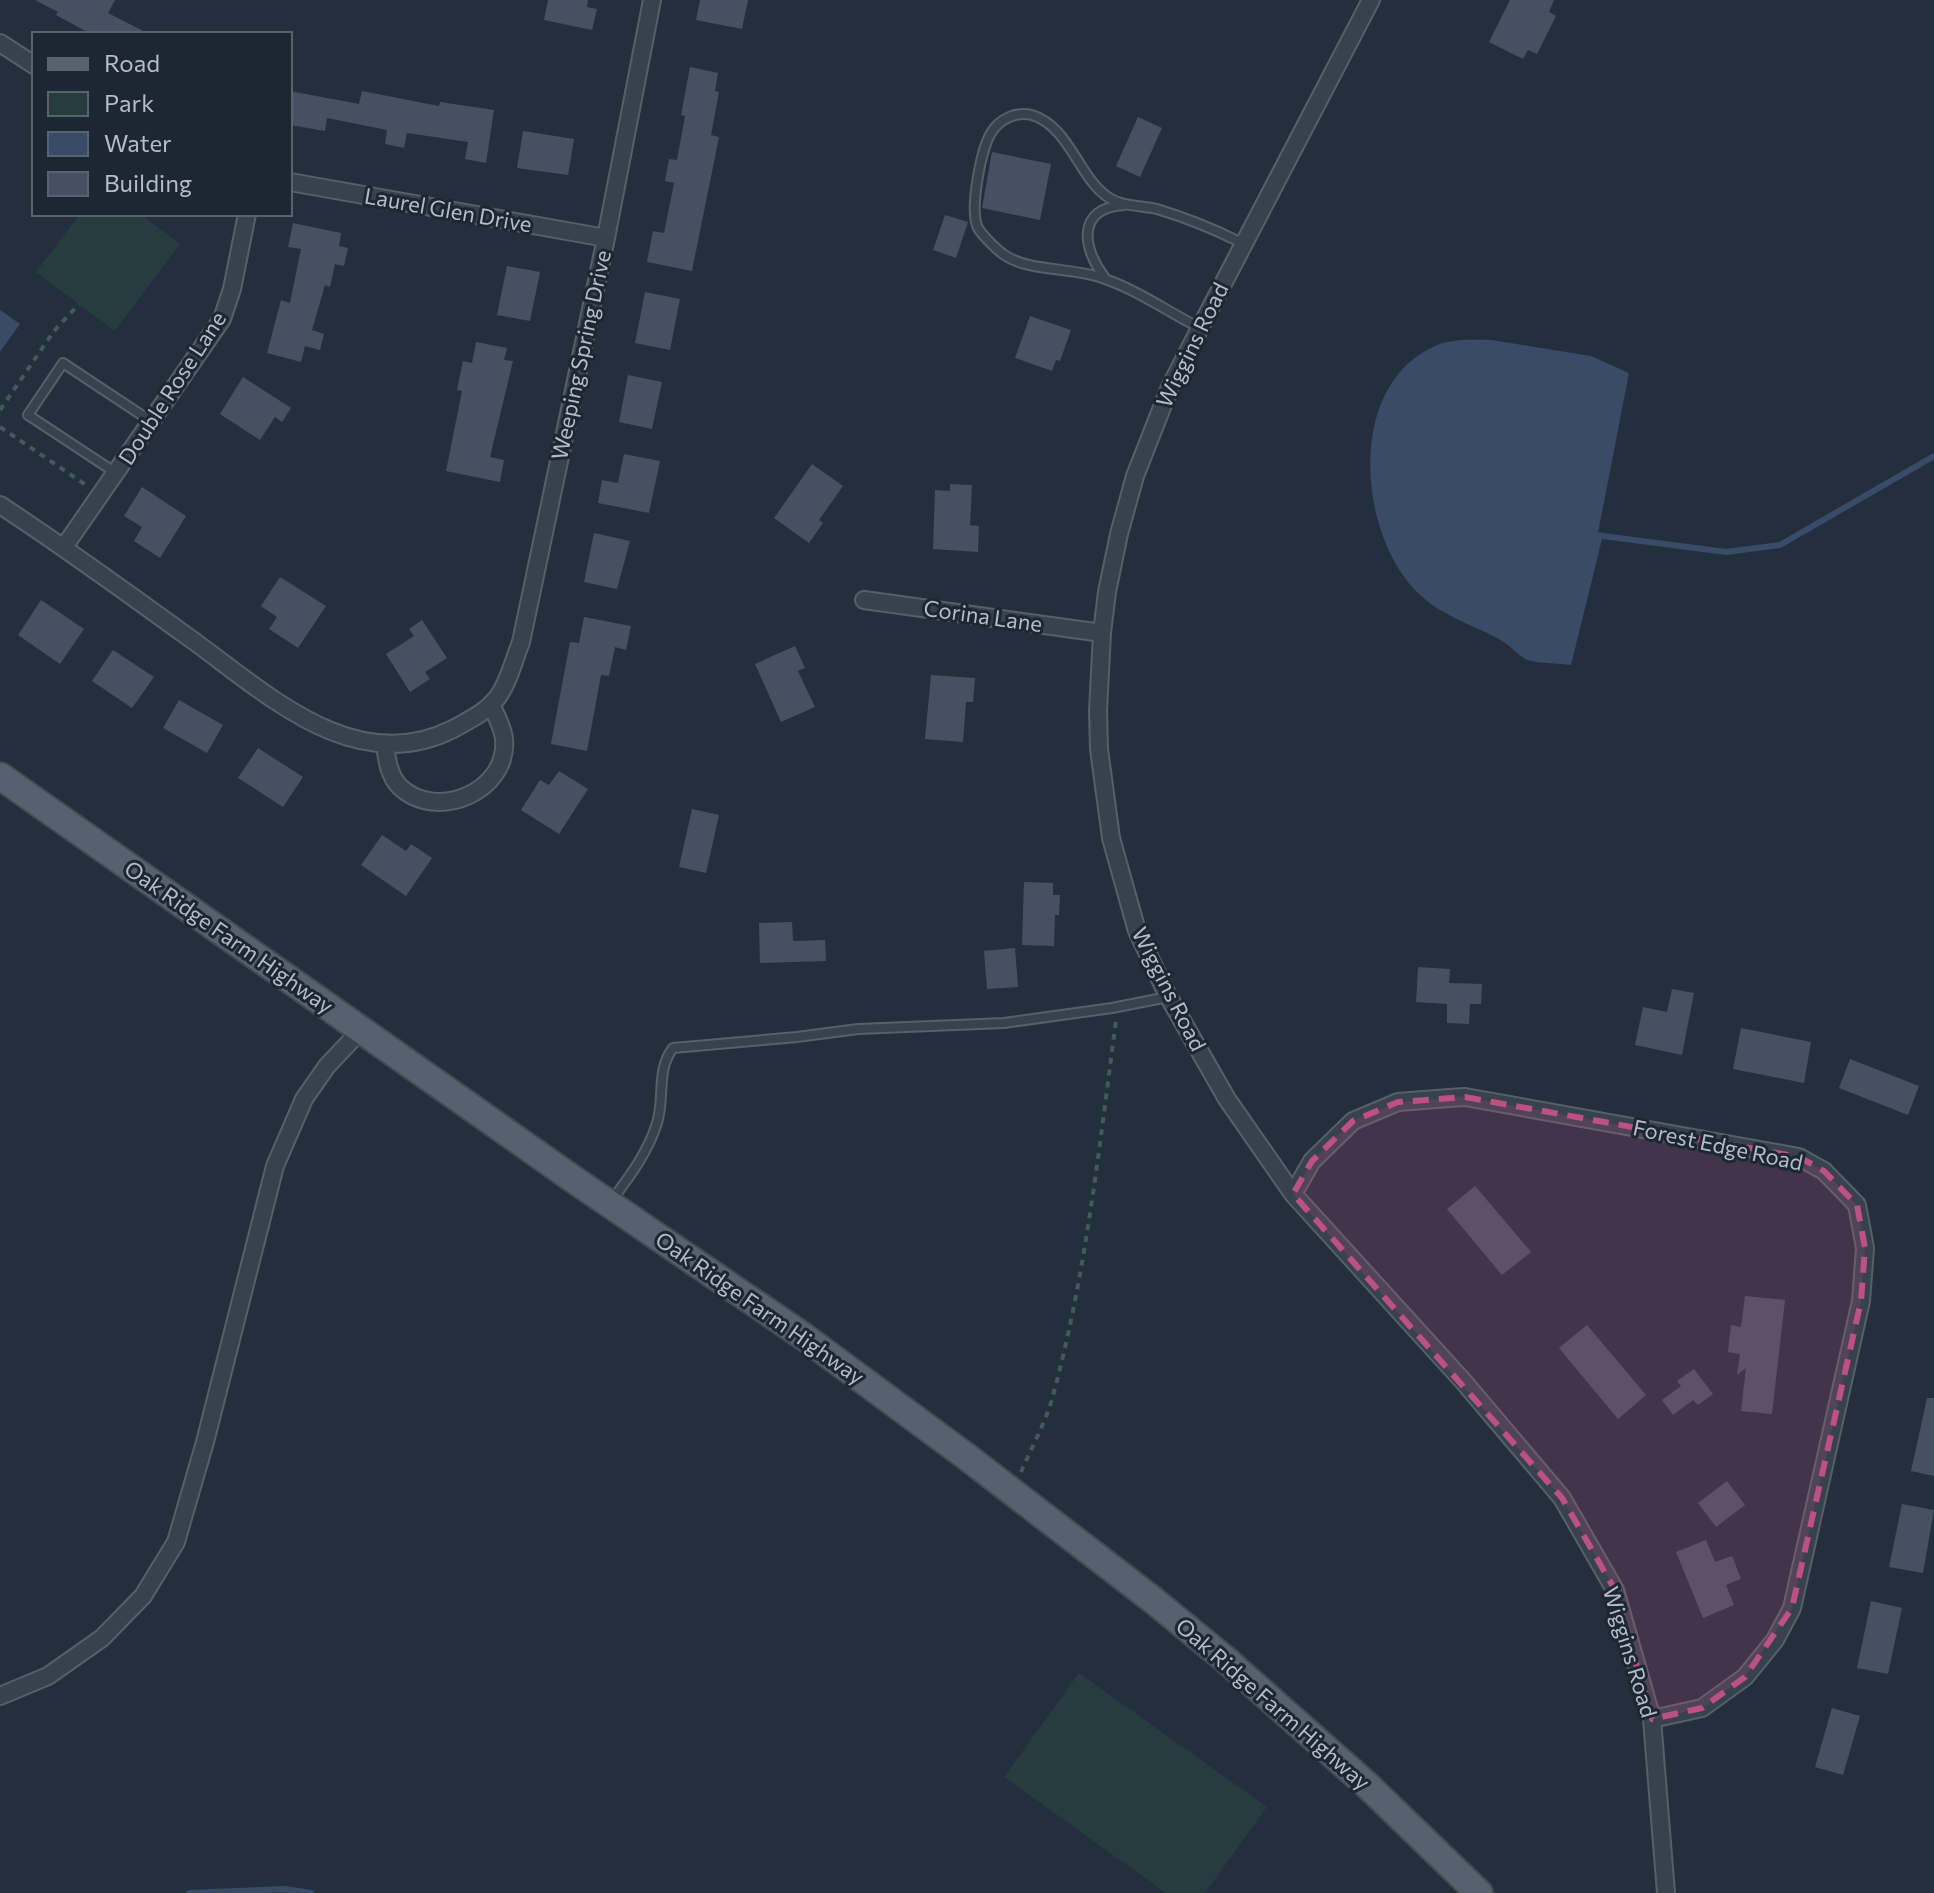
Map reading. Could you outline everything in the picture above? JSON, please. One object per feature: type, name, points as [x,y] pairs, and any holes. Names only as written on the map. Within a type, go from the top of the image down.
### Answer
[{"type":"main road","name":"Oak Ridge Farm Highway","points":[[0,776],[803,1336],[1013,1493],[1226,1660],[1367,1785],[1479,1893]]},
{"type":"street","name":"Weeping Spring Drive","points":[[0,505],[64,547],[302,718],[348,739],[385,746],[433,739],[480,715],[499,696],[521,642],[606,238],[652,0]]},
{"type":"street","name":"Wiggins Road","points":[[1371,0],[1242,243],[1170,387],[1135,476],[1119,534],[1102,633],[1099,749],[1111,838],[1137,931],[1168,996],[1227,1099],[1293,1194],[1463,1381],[1562,1498],[1615,1590],[1652,1719],[1666,1893]]},
{"type":"street","points":[[0,43],[32,64]]},
{"type":"street","name":"Laurel Glen Drive","points":[[292,182],[606,238]]},
{"type":"street","name":"Double Rose Lane","points":[[64,547],[222,319],[232,289],[247,216]]},
{"type":"street","name":"Corina Lane","points":[[864,600],[1102,633]]},
{"type":"street","points":[[385,746],[388,766],[398,785],[409,793],[428,800],[452,801],[479,791],[496,773],[503,753],[504,737],[491,704]]},
{"type":"street","points":[[0,1696],[48,1676],[102,1638],[143,1596],[176,1542],[205,1442],[275,1166],[304,1099],[327,1066],[361,1030]]},
{"type":"street","name":"Forest Edge Road","points":[[1293,1194],[1312,1161],[1353,1121],[1398,1102],[1465,1097],[1799,1157],[1824,1171],[1857,1205],[1865,1248],[1861,1301],[1792,1608],[1775,1640],[1745,1677],[1702,1708],[1652,1719]]},
{"type":"lane","points":[[1125,205],[1105,195],[1067,145],[1037,117],[1023,113],[1003,119],[991,133],[973,200],[978,227],[1003,255],[1035,268],[1077,270],[1106,279],[1200,328]]},
{"type":"lane","points":[[1106,279],[1090,256],[1089,229],[1099,211],[1107,206],[1154,208],[1203,223],[1242,243]]},
{"type":"lane","points":[[117,473],[28,415],[63,363],[152,422]]},
{"type":"lane","points":[[610,1203],[641,1161],[658,1121],[664,1060],[673,1048],[858,1029],[1004,1023],[1118,1007],[1168,996]]},
{"type":"path","points":[[0,410],[54,331],[79,304]]},
{"type":"path","points":[[0,427],[86,485]]},
{"type":"path","points":[[1013,1493],[1051,1402],[1066,1340],[1085,1238],[1118,1007]]},
{"type":"highlighted area","points":[[1465,1097],[1799,1157],[1824,1171],[1857,1205],[1865,1248],[1861,1301],[1792,1608],[1745,1677],[1702,1708],[1652,1719],[1615,1590],[1562,1498],[1293,1194],[1312,1161],[1353,1121],[1398,1102]]},
{"type":"green space","points":[[78,216],[144,216],[180,244],[115,331],[36,272]]},
{"type":"green space","points":[[1079,1673],[1267,1807],[1205,1893],[1166,1893],[1004,1777]]},
{"type":"water","points":[[0,310],[20,324],[0,352]]},
{"type":"water","points":[[1460,340],[1491,340],[1591,356],[1629,373],[1598,533],[1602,539],[1571,665],[1525,659],[1504,642],[1449,615],[1419,594],[1399,569],[1383,537],[1374,502],[1370,465],[1374,429],[1384,396],[1403,368],[1438,345]]},
{"type":"building","points":[[35,0],[115,0],[108,13],[145,32],[87,32],[56,15],[58,12]]},
{"type":"building","points":[[548,0],[588,0],[587,7],[597,9],[592,30],[544,20]]},
{"type":"building","points":[[700,0],[748,0],[742,29],[696,20]]},
{"type":"building","points":[[1510,0],[1554,0],[1549,12],[1556,16],[1537,54],[1528,50],[1523,59],[1489,42]]},
{"type":"building","points":[[690,67],[718,73],[715,91],[719,92],[711,135],[719,137],[692,271],[647,262],[653,231],[664,233],[674,183],[665,181],[669,159],[677,160]]},
{"type":"building","points":[[292,91],[359,104],[362,91],[439,106],[440,102],[494,110],[486,163],[465,159],[468,142],[407,133],[404,148],[385,144],[387,130],[327,118],[325,131],[292,125]]},
{"type":"building","points":[[1138,117],[1162,128],[1140,177],[1116,166]]},
{"type":"building","points":[[523,131],[574,139],[568,175],[517,168]]},
{"type":"building","points":[[992,152],[1051,164],[1040,220],[982,208]]},
{"type":"building","points":[[945,215],[968,222],[956,258],[933,250]]},
{"type":"building","points":[[293,223],[341,233],[339,246],[348,248],[344,266],[335,264],[330,287],[325,285],[312,330],[324,334],[320,350],[305,346],[301,362],[267,353],[281,300],[290,303],[301,249],[288,247]]},
{"type":"building","points":[[507,266],[540,272],[530,321],[497,315]]},
{"type":"building","points":[[645,292],[680,299],[670,350],[635,343]]},
{"type":"building","points":[[1030,316],[1071,330],[1060,361],[1056,360],[1052,371],[1015,358]]},
{"type":"building","points":[[476,342],[507,348],[504,360],[513,361],[490,457],[504,460],[500,482],[446,471],[462,391],[457,390],[463,361],[472,363]]},
{"type":"building","points":[[628,375],[662,382],[652,429],[619,422]]},
{"type":"building","points":[[243,377],[291,408],[282,422],[275,417],[260,440],[220,414]]},
{"type":"building","points":[[624,454],[660,461],[649,513],[598,503],[602,480],[618,483]]},
{"type":"building","points":[[812,464],[843,486],[819,520],[823,523],[809,543],[774,518]]},
{"type":"building","points":[[950,484],[972,485],[970,525],[979,526],[978,552],[933,549],[935,490],[950,491]]},
{"type":"building","points":[[142,487],[186,516],[160,558],[134,541],[142,527],[124,516]]},
{"type":"building","points":[[594,533],[630,541],[617,589],[584,582]]},
{"type":"building","points":[[280,577],[326,606],[298,648],[269,629],[277,617],[261,606]]},
{"type":"building","points":[[41,600],[84,629],[60,664],[18,635]]},
{"type":"building","points":[[584,617],[631,626],[626,650],[615,647],[609,676],[601,675],[587,751],[551,744],[570,642],[579,643]]},
{"type":"building","points":[[422,620],[447,658],[425,672],[430,679],[410,692],[386,654],[414,636],[409,629]]},
{"type":"building","points":[[795,646],[805,668],[798,671],[815,707],[781,722],[755,664]]},
{"type":"building","points":[[113,650],[154,677],[132,708],[92,681]]},
{"type":"building","points":[[931,675],[975,678],[973,702],[966,702],[963,742],[925,739]]},
{"type":"building","points":[[179,700],[223,725],[207,753],[163,728]]},
{"type":"building","points":[[258,748],[303,777],[283,807],[238,778]]},
{"type":"building","points":[[559,771],[588,789],[559,834],[521,810],[540,780],[549,785]]},
{"type":"building","points":[[692,809],[719,815],[706,873],[679,867]]},
{"type":"building","points":[[382,835],[406,851],[411,844],[432,858],[406,896],[361,865]]},
{"type":"building","points":[[1024,882],[1053,883],[1053,895],[1060,895],[1059,915],[1055,915],[1054,946],[1022,945]]},
{"type":"building","points":[[792,922],[793,941],[825,940],[826,961],[760,963],[759,923]]},
{"type":"building","points":[[1015,948],[1018,987],[987,989],[984,951]]},
{"type":"building","points":[[1418,967],[1450,969],[1449,983],[1482,984],[1481,1004],[1470,1004],[1469,1024],[1447,1023],[1447,1004],[1416,1002]]},
{"type":"building","points":[[1672,989],[1694,993],[1682,1055],[1635,1045],[1643,1007],[1667,1012]]},
{"type":"building","points":[[1741,1028],[1811,1042],[1804,1083],[1733,1069]]},
{"type":"building","points":[[1850,1059],[1919,1086],[1908,1115],[1839,1088]]},
{"type":"building","points":[[1475,1186],[1531,1252],[1502,1275],[1447,1209]]},
{"type":"building","points":[[1745,1296],[1785,1300],[1772,1414],[1741,1411],[1746,1368],[1737,1375],[1740,1354],[1728,1352],[1731,1325],[1741,1327]]},
{"type":"building","points":[[1587,1325],[1646,1395],[1618,1419],[1559,1348]]},
{"type":"building","points":[[1694,1369],[1713,1394],[1698,1405],[1693,1400],[1673,1415],[1662,1400],[1681,1386],[1677,1381]]},
{"type":"building","points":[[1927,1398],[1934,1398],[1934,1476],[1911,1471]]},
{"type":"building","points":[[1727,1481],[1745,1505],[1716,1527],[1698,1503]]},
{"type":"building","points":[[1902,1504],[1934,1510],[1923,1573],[1889,1567]]},
{"type":"building","points":[[1706,1540],[1715,1562],[1732,1556],[1741,1579],[1726,1585],[1734,1605],[1703,1618],[1676,1552]]},
{"type":"building","points":[[1871,1601],[1902,1608],[1888,1674],[1857,1668]]},
{"type":"building","points":[[1832,1708],[1860,1716],[1843,1775],[1815,1767]]},
{"type":"waterway","points":[[1595,535],[1726,552],[1780,545],[1934,456]]},
{"type":"waterway","points":[[189,1893],[285,1889],[311,1893]]}]
